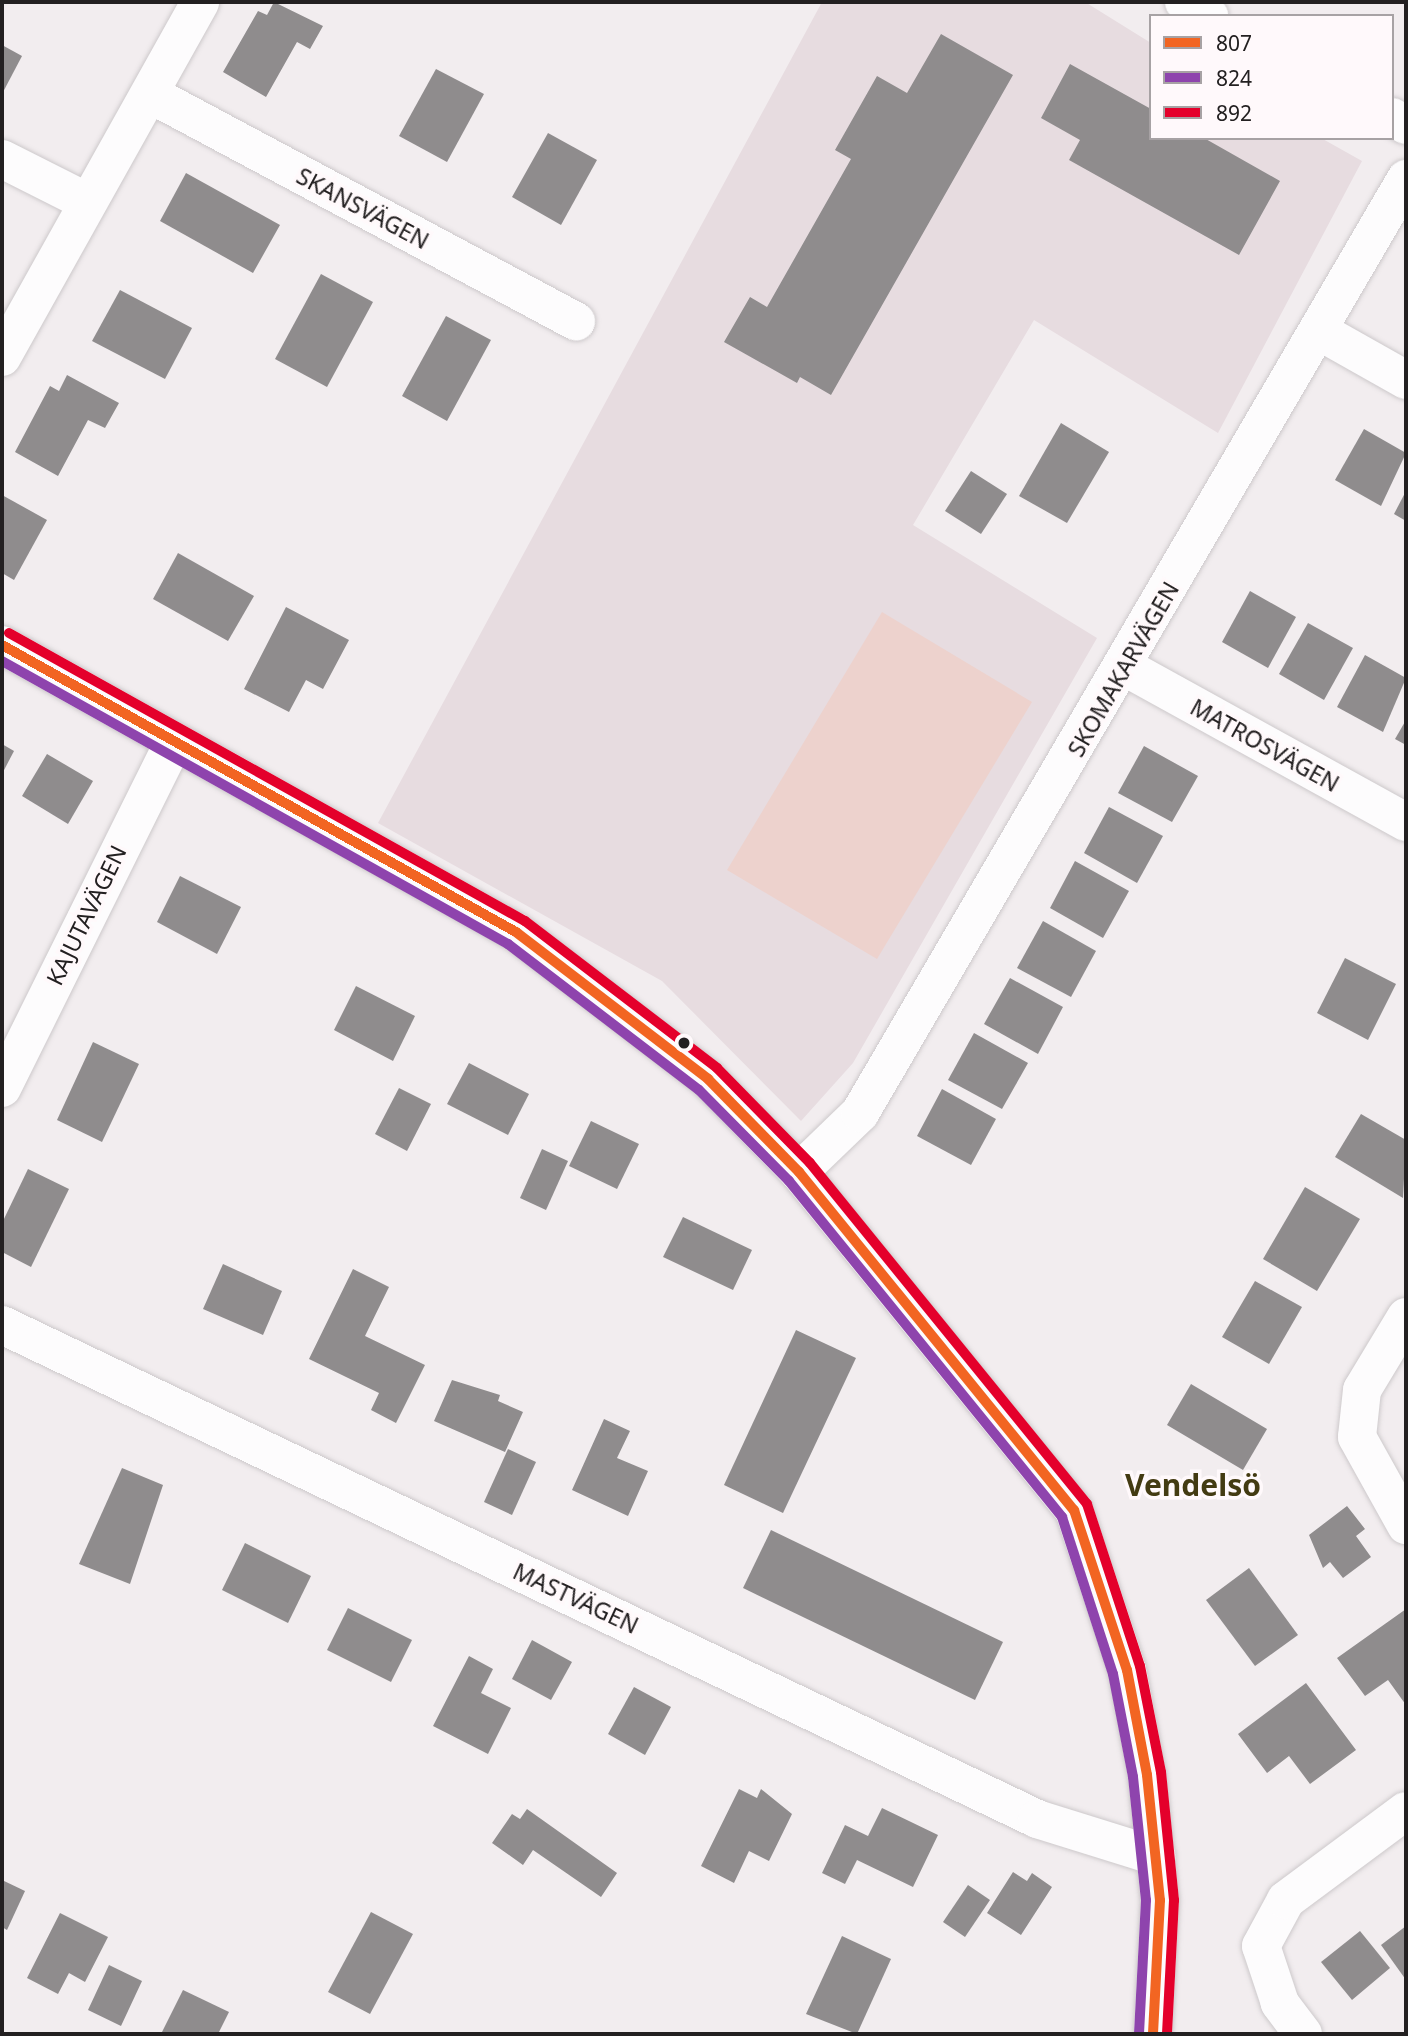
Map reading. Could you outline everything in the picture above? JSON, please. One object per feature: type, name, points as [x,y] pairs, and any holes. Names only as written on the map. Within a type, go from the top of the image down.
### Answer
[{"type":"street","points":[[5,342],[150,94],[200,2]]},
{"type":"street","points":[[1184,2],[1205,14]]},
{"type":"street","name":"SKANSVÄGEN","points":[[150,94],[576,321]]},
{"type":"street","points":[[2,159],[87,202]]},
{"type":"street","name":"SKOMAKARVÄGEN","points":[[799,1172],[860,1113],[1125,667],[1406,179]]},
{"type":"street","points":[[1319,331],[1406,380]]},
{"type":"street","points":[[2,645],[165,758],[516,932],[708,1079],[799,1172],[1074,1510],[1127,1670],[1156,1856],[1153,2034]]},
{"type":"street","name":"MATROSVÄGEN","points":[[1125,667],[1406,822]]},
{"type":"street","name":"KAJUTAVÄGEN","points":[[2,1088],[165,758]]},
{"type":"street","points":[[1406,1317],[1362,1390],[1357,1437],[1406,1525]]},
{"type":"street","name":"MASTVÄGEN","points":[[2,1325],[1037,1819],[1156,1856]]},
{"type":"street","points":[[1303,2034],[1280,2003],[1261,1946],[1286,1900],[1406,1811]]},
{"type":"shaded area","points":[[822,2],[1085,2],[1149,42],[1149,140],[1325,140],[1362,161],[1218,433],[1034,320],[913,525],[1097,638],[853,1063],[801,1121],[662,981],[378,823]]},
{"type":"shaded area","points":[[882,612],[1032,702],[877,959],[727,870]]},
{"type":"building","points":[[274,2],[323,26],[310,49],[297,42],[266,97],[223,72],[258,11],[267,15]]},
{"type":"building","points":[[941,34],[1013,75],[831,395],[800,377],[797,383],[724,342],[750,297],[767,307],[851,159],[835,150],[877,76],[907,93]]},
{"type":"building","points":[[2,45],[22,56],[2,94]]},
{"type":"building","points":[[1070,64],[1149,108],[1149,140],[1208,140],[1280,181],[1239,255],[1069,160],[1080,140],[1041,118]]},
{"type":"building","points":[[436,69],[484,94],[447,162],[399,136]]},
{"type":"building","points":[[548,133],[597,160],[561,225],[512,197]]},
{"type":"building","points":[[186,173],[280,225],[253,273],[160,221]]},
{"type":"building","points":[[321,274],[373,302],[327,387],[275,359]]},
{"type":"building","points":[[120,290],[192,328],[165,379],[92,341]]},
{"type":"building","points":[[446,316],[491,340],[447,421],[402,396]]},
{"type":"building","points":[[67,375],[119,403],[105,428],[88,420],[58,476],[15,452],[50,386],[59,391]]},
{"type":"building","points":[[1061,423],[1109,452],[1067,523],[1019,496]]},
{"type":"building","points":[[1364,429],[1406,453],[1381,506],[1335,480]]},
{"type":"building","points":[[971,471],[1007,494],[981,534],[945,511]]},
{"type":"building","points":[[1406,491],[1406,521],[1394,514]]},
{"type":"building","points":[[2,495],[47,520],[14,580],[2,573]]},
{"type":"building","points":[[178,553],[254,596],[228,641],[153,599]]},
{"type":"building","points":[[1250,591],[1296,617],[1268,668],[1222,642]]},
{"type":"building","points":[[286,607],[349,640],[323,689],[306,680],[289,712],[244,689]]},
{"type":"building","points":[[1308,623],[1353,648],[1324,700],[1279,674]]},
{"type":"building","points":[[1365,655],[1406,678],[1383,732],[1337,707]]},
{"type":"building","points":[[1406,720],[1406,745],[1395,739]]},
{"type":"building","points":[[2,744],[14,751],[2,774]]},
{"type":"building","points":[[1144,746],[1198,776],[1172,822],[1118,793]]},
{"type":"building","points":[[47,754],[93,781],[68,824],[22,796]]},
{"type":"building","points":[[1109,807],[1163,836],[1137,883],[1084,853]]},
{"type":"building","points":[[1075,861],[1129,891],[1103,938],[1050,908]]},
{"type":"building","points":[[180,876],[241,907],[217,954],[157,922]]},
{"type":"building","points":[[1043,921],[1096,951],[1071,997],[1017,968]]},
{"type":"building","points":[[1345,958],[1396,984],[1368,1040],[1317,1013]]},
{"type":"building","points":[[1010,978],[1063,1007],[1038,1054],[984,1024]]},
{"type":"building","points":[[356,986],[415,1016],[393,1061],[334,1030]]},
{"type":"building","points":[[974,1033],[1028,1063],[1002,1109],[948,1080]]},
{"type":"building","points":[[93,1042],[139,1064],[102,1142],[57,1120]]},
{"type":"building","points":[[469,1063],[529,1094],[508,1135],[447,1104]]},
{"type":"building","points":[[399,1088],[431,1104],[407,1151],[375,1134]]},
{"type":"building","points":[[942,1089],[996,1119],[971,1165],[917,1136]]},
{"type":"building","points":[[1361,1114],[1406,1140],[1403,1198],[1335,1157]]},
{"type":"building","points":[[591,1121],[639,1144],[617,1189],[569,1166]]},
{"type":"building","points":[[542,1149],[568,1161],[546,1210],[520,1198]]},
{"type":"building","points":[[28,1169],[69,1189],[31,1267],[2,1252],[2,1223]]},
{"type":"building","points":[[1305,1187],[1360,1219],[1317,1291],[1263,1259]]},
{"type":"building","points":[[683,1217],[752,1250],[733,1290],[663,1257]]},
{"type":"building","points":[[223,1264],[282,1291],[263,1335],[203,1309]]},
{"type":"building","points":[[353,1269],[389,1287],[365,1336],[425,1365],[396,1423],[371,1410],[379,1393],[309,1359]]},
{"type":"building","points":[[1255,1281],[1302,1307],[1269,1364],[1222,1337]]},
{"type":"building","points":[[796,1330],[856,1358],[783,1513],[724,1485]]},
{"type":"building","points":[[452,1380],[500,1395],[498,1401],[523,1412],[505,1452],[434,1421]]},
{"type":"building","points":[[1191,1384],[1267,1429],[1243,1470],[1167,1425]]},
{"type":"building","points":[[604,1419],[630,1431],[617,1458],[648,1471],[628,1516],[572,1490]]},
{"type":"building","points":[[508,1449],[536,1462],[512,1515],[484,1502]]},
{"type":"building","points":[[122,1468],[163,1485],[130,1584],[79,1564]]},
{"type":"building","points":[[1347,1506],[1365,1529],[1356,1536],[1371,1557],[1343,1578],[1330,1562],[1323,1568],[1309,1535]]},
{"type":"building","points":[[771,1530],[1003,1642],[975,1700],[743,1588]]},
{"type":"building","points":[[245,1543],[311,1576],[288,1623],[222,1590]]},
{"type":"building","points":[[1249,1568],[1298,1635],[1255,1666],[1206,1600]]},
{"type":"building","points":[[348,1608],[412,1640],[391,1682],[327,1650]]},
{"type":"building","points":[[1406,1609],[1406,1705],[1388,1680],[1365,1696],[1337,1658]]},
{"type":"building","points":[[532,1640],[572,1662],[551,1700],[512,1679]]},
{"type":"building","points":[[469,1656],[493,1669],[481,1693],[511,1708],[488,1754],[433,1726]]},
{"type":"building","points":[[1306,1683],[1356,1750],[1310,1784],[1289,1756],[1267,1773],[1238,1734]]},
{"type":"building","points":[[634,1687],[671,1707],[645,1755],[608,1734]]},
{"type":"building","points":[[739,1789],[757,1798],[761,1789],[792,1814],[769,1861],[749,1851],[734,1883],[701,1866]]},
{"type":"building","points":[[882,1808],[938,1835],[913,1887],[857,1860],[845,1884],[822,1873],[845,1825],[868,1836]]},
{"type":"building","points":[[527,1809],[617,1873],[601,1897],[533,1850],[523,1865],[492,1843],[512,1814],[520,1819]]},
{"type":"building","points":[[1013,1872],[1027,1881],[1032,1873],[1052,1887],[1021,1935],[987,1913]]},
{"type":"building","points":[[2,1880],[25,1891],[7,1930],[2,1927]]},
{"type":"building","points":[[968,1885],[990,1900],[965,1937],[943,1922]]},
{"type":"building","points":[[371,1912],[413,1934],[370,2014],[328,1992]]},
{"type":"building","points":[[60,1913],[108,1937],[85,1982],[69,1973],[58,1994],[27,1978]]},
{"type":"building","points":[[1406,1926],[1406,1980],[1381,1945]]},
{"type":"building","points":[[1360,1931],[1390,1968],[1352,2000],[1321,1962]]},
{"type":"building","points":[[842,1936],[891,1959],[857,2034],[806,2014]]},
{"type":"building","points":[[109,1965],[142,1981],[121,2026],[88,2010]]},
{"type":"building","points":[[183,1990],[229,2012],[218,2034],[162,2032]]},
{"type":"transit line","name":"892","points":[[9,633],[525,921],[717,1068],[810,1163],[1087,1504],[1140,1666],[1161,1772],[1174,1900],[1167,2034]]},
{"type":"transit line","name":"807","points":[[2,645],[516,932],[708,1079],[799,1172],[1074,1510],[1127,1670],[1147,1775],[1160,1900],[1153,2034]]},
{"type":"transit line","name":"824","points":[[2,661],[508,944],[699,1090],[789,1181],[1062,1517],[1113,1674],[1133,1777],[1146,1900],[1139,2033]]},
{"type":"district","name":"Vendelsö","points":[[1193,1485]]}]
